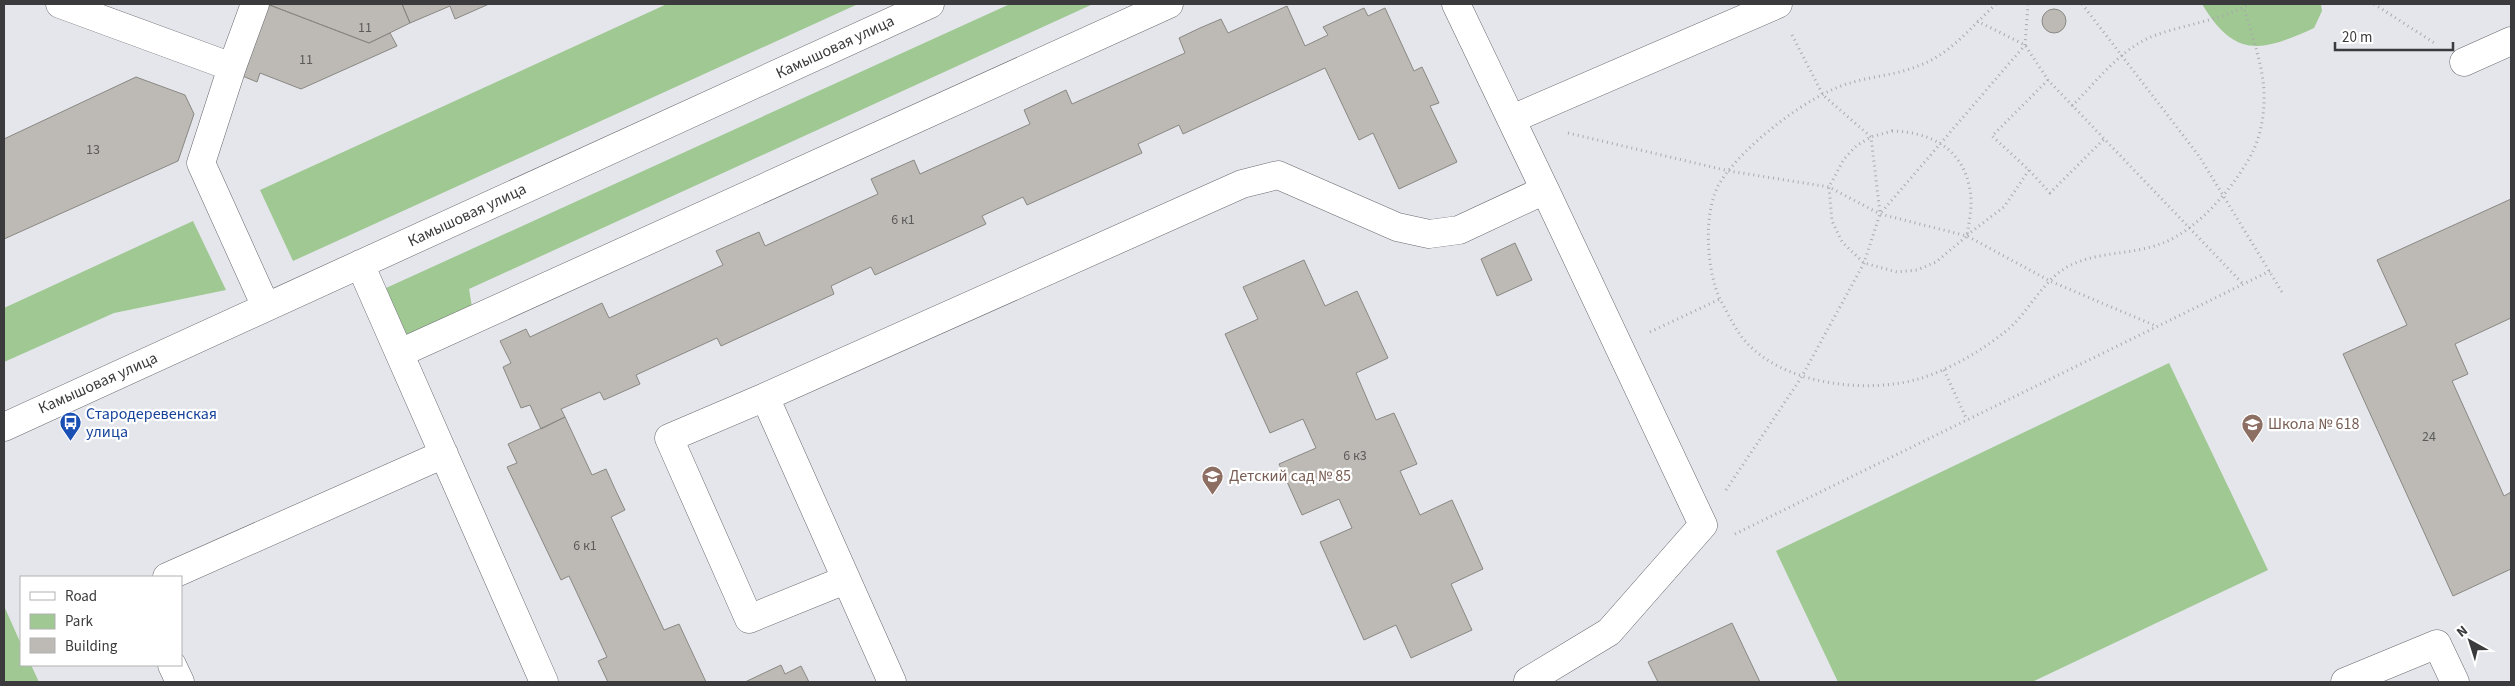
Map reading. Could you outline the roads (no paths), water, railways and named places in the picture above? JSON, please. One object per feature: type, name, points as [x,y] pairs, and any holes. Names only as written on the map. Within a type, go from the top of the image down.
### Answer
[{"type":"street","points":[[60,4],[232,67]]},
{"type":"street","points":[[255,4],[232,67],[202,164],[266,307]]},
{"type":"street","name":"Камышовая улица","points":[[4,426],[930,4]]},
{"type":"street","points":[[400,353],[1169,4]]},
{"type":"street","points":[[1456,4],[1703,525],[1609,632],[1527,682]]},
{"type":"street","points":[[1512,120],[1778,4]]},
{"type":"street","points":[[2464,62],[2511,41]]},
{"type":"street","points":[[845,580],[748,620],[669,438],[1242,184],[1278,175],[1397,227],[1429,234],[1459,230],[1545,190]]},
{"type":"street","points":[[360,264],[544,682]]},
{"type":"street","points":[[765,397],[892,682]]},
{"type":"street","points":[[169,576],[444,454]]},
{"type":"street","points":[[2345,682],[2437,644],[2455,682]]},
{"type":"street","points":[[172,666],[180,682]]},
{"type":"place","name":"Стародеревенская улица","points":[[70,442]]},
{"type":"place","name":"Школа № 618","points":[[2252,443]]},
{"type":"place","name":"Детский сад № 85","points":[[1213,495]]}]
